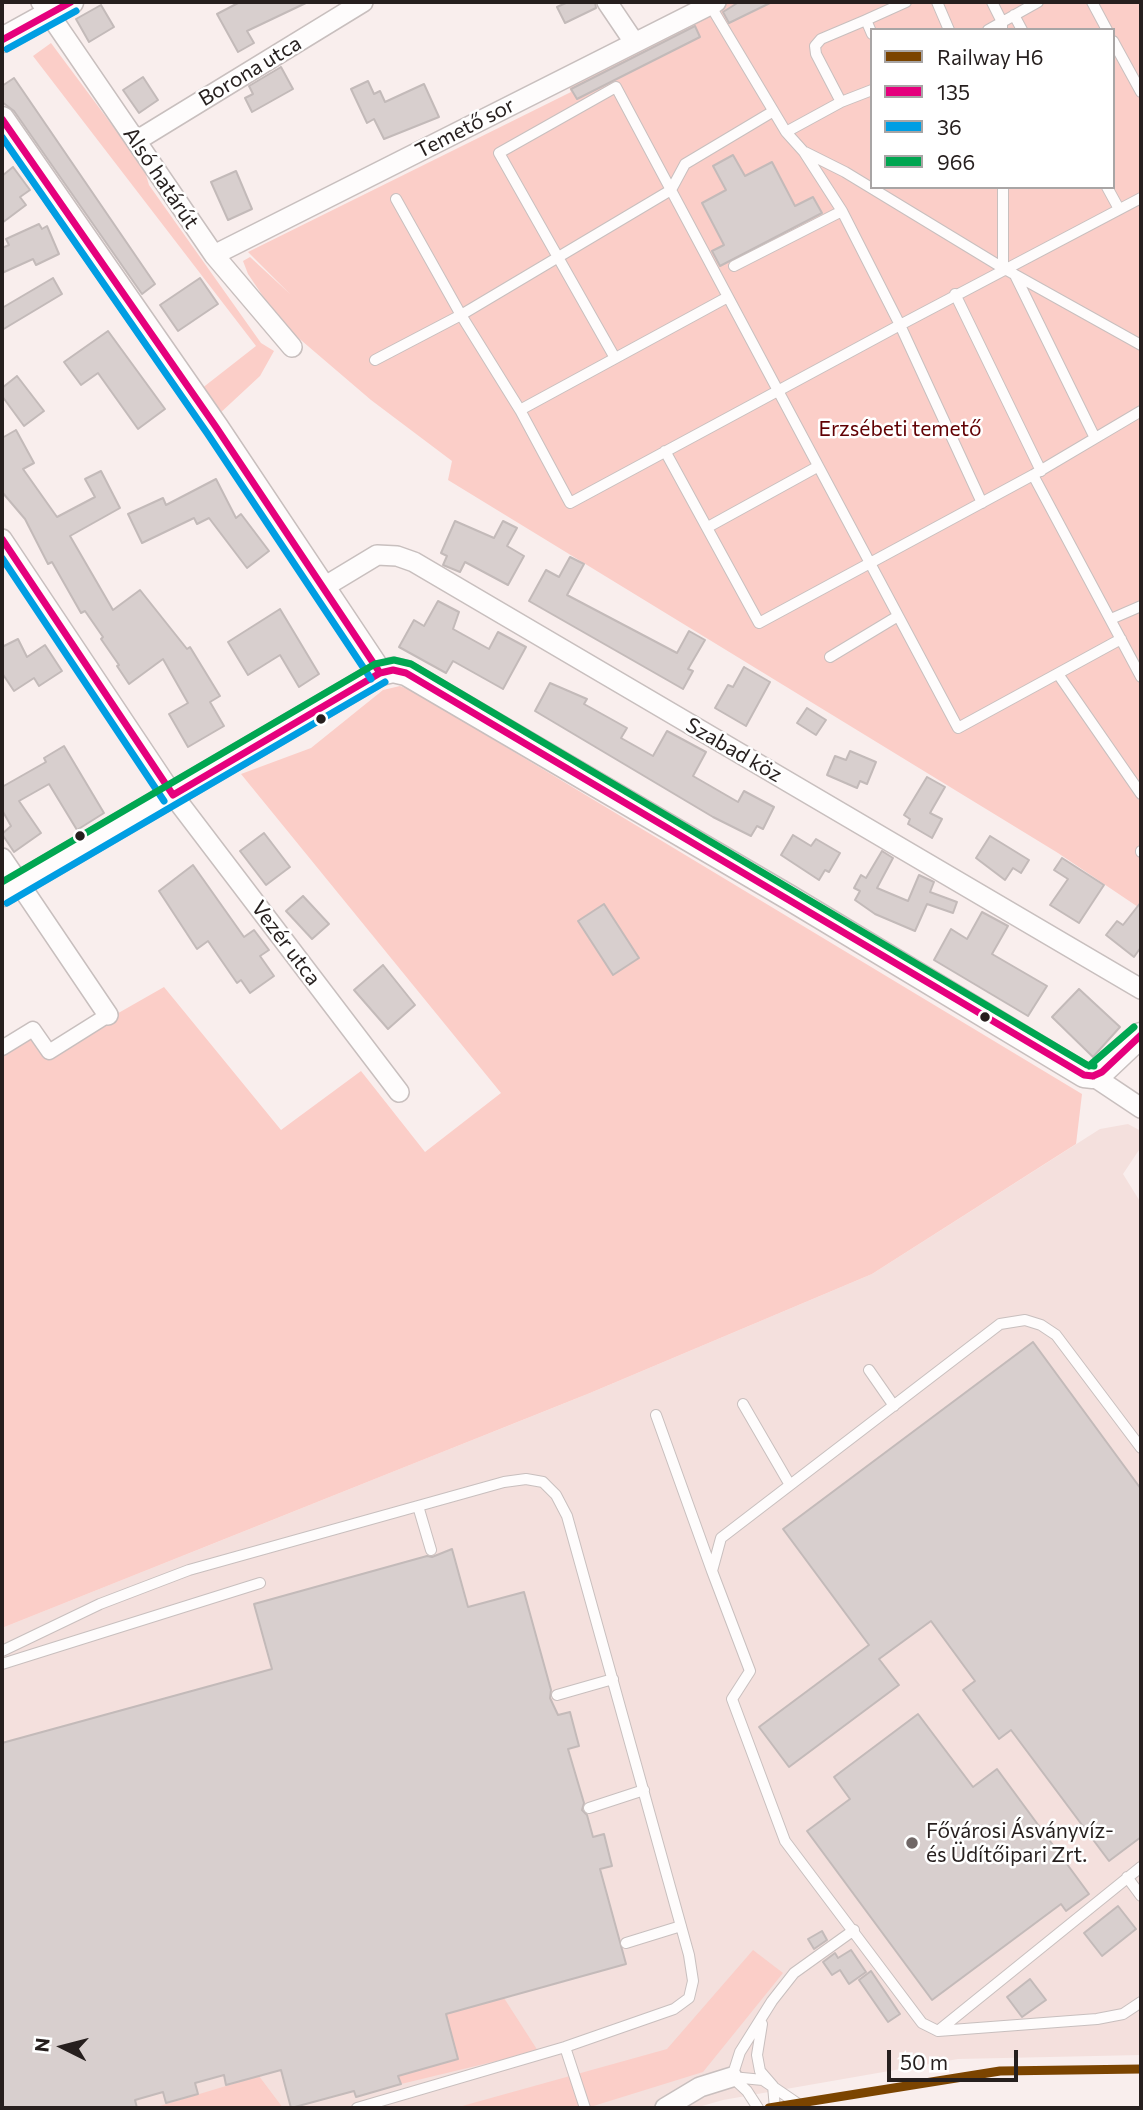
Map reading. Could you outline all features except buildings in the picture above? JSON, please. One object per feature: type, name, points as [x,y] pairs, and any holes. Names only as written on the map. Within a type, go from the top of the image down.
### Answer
[{"type":"street","name":"Borona utca","points":[[136,141],[363,2]]},
{"type":"street","points":[[607,2],[634,42]]},
{"type":"street","name":"Temető sor","points":[[214,255],[713,3]]},
{"type":"street","name":"Alsó határút","points":[[54,6],[136,141],[214,255],[292,347]]},
{"type":"street","points":[[2,40],[28,28],[54,6]]},
{"type":"street","points":[[2,119],[324,587],[380,673]]},
{"type":"street","name":"Vezér utca","points":[[2,539],[173,795],[399,1092]]},
{"type":"street","name":"Szabad köz","points":[[324,587],[377,555],[397,556],[414,562],[1141,989]]},
{"type":"street","points":[[10,889],[380,673],[393,670],[405,673],[1084,1075],[1093,1076],[1141,1108]]},
{"type":"street","points":[[2,858],[10,889],[108,1015],[50,1052],[33,1029],[2,1048]]},
{"type":"street","points":[[1093,1076],[1102,1072],[1141,1035]]},
{"type":"street","points":[[665,2108],[700,2087],[732,2077]]},
{"type":"lane","points":[[841,102],[816,54],[816,46],[821,39],[905,2]]},
{"type":"lane","points":[[937,2],[948,28]]},
{"type":"lane","points":[[992,2],[1002,26],[1014,15],[1038,2]]},
{"type":"lane","points":[[1092,2],[1106,28]]},
{"type":"lane","points":[[713,3],[772,112],[804,152],[842,211],[900,325],[982,503]]},
{"type":"lane","points":[[1014,15],[1021,28]]},
{"type":"lane","points":[[866,20],[870,29]]},
{"type":"lane","points":[[1115,45],[1141,92]]},
{"type":"lane","points":[[615,358],[499,153],[616,88],[958,728],[1121,639]]},
{"type":"lane","points":[[786,132],[841,102],[870,91]]},
{"type":"lane","points":[[375,360],[461,315],[671,190],[685,164],[772,112]]},
{"type":"lane","points":[[804,152],[870,187]]},
{"type":"lane","points":[[873,189],[1003,268],[1141,345]]},
{"type":"lane","points":[[1003,189],[1003,268]]},
{"type":"lane","points":[[1108,189],[1119,209]]},
{"type":"lane","points":[[396,199],[461,315],[520,410],[570,503],[954,294],[1141,198]]},
{"type":"lane","points":[[734,266],[842,211]]},
{"type":"lane","points":[[1014,274],[1095,438]]},
{"type":"lane","points":[[954,294],[1037,473],[1141,677]]},
{"type":"lane","points":[[520,410],[726,298]]},
{"type":"lane","points":[[665,451],[760,624],[1037,473],[1141,411]]},
{"type":"lane","points":[[708,527],[817,467]]},
{"type":"lane","points":[[1111,619],[1141,606]]},
{"type":"lane","points":[[830,657],[898,616]]},
{"type":"lane","points":[[1058,674],[1141,794]]},
{"type":"lane","points":[[712,1571],[721,1538],[1000,1324],[1025,1320],[1041,1325],[1056,1335],[1141,1448]]},
{"type":"lane","points":[[869,1370],[894,1406]]},
{"type":"lane","points":[[743,1404],[790,1485]]},
{"type":"lane","points":[[656,1415],[750,1671],[732,1699],[785,1841],[922,2023],[938,2031],[1097,2018],[1123,2014],[1141,2002]]},
{"type":"lane","points":[[2,1651],[100,1604],[189,1570],[504,1482],[526,1479],[543,1482],[556,1494],[567,1516],[681,1926],[693,1981],[689,1998],[674,2009],[565,2047],[357,2108]]},
{"type":"lane","points":[[418,1506],[431,1550]]},
{"type":"lane","points":[[2,1664],[260,1583]]},
{"type":"lane","points":[[557,1695],[612,1679]]},
{"type":"lane","points":[[589,1808],[643,1790]]},
{"type":"lane","points":[[938,2031],[1141,1867]]},
{"type":"lane","points":[[1127,1877],[1141,1896]]},
{"type":"lane","points":[[626,1943],[681,1926]]},
{"type":"lane","points":[[732,2077],[740,2052],[772,2001],[794,1973],[854,1930]]},
{"type":"lane","points":[[772,2001],[759,2034],[757,2055],[760,2071],[773,2086],[775,2108]]},
{"type":"lane","points":[[565,2047],[584,2108]]},
{"type":"lane","points":[[732,2077],[754,2077],[773,2086],[804,2108]]},
{"type":"lane","points":[[732,2077],[747,2091],[758,2108]]},
{"type":"shaded area","points":[[1128,1124],[1141,1131],[1141,1147],[1123,1174],[1141,1203],[1141,2055],[958,2059],[723,2100],[695,2108],[2,2108],[2,1628],[590,1393],[872,1274],[1100,1129]]},
{"type":"green space","name":"Erzsébeti temető","points":[[727,2],[1141,2],[1141,909],[1058,853],[448,480],[452,461],[371,400],[281,323],[248,274],[243,261],[250,257],[290,294],[248,252],[571,92],[566,80]]},
{"type":"green space","points":[[51,43],[144,168],[149,185],[261,343],[274,351],[260,376],[218,415],[201,389],[256,346],[33,56]]},
{"type":"green space","points":[[400,686],[413,691],[1082,1094],[1076,1144],[872,1274],[590,1393],[2,1628],[2,1048],[33,1029],[50,1052],[164,987],[281,1130],[361,1071],[425,1152],[501,1093],[241,774],[311,748],[383,690]]},
{"type":"green space","points":[[753,1950],[783,1973],[703,2072],[587,2108],[455,2108],[667,2049]]},
{"type":"green space","points":[[504,1998],[538,2051],[401,2084],[398,2076],[458,2059],[446,2014]]},
{"type":"green space","points":[[259,2076],[283,2108],[153,2108]]},
{"type":"rail line","name":"H6","points":[[769,2108],[1000,2071],[1141,2069]]},
{"type":"transit line","name":"135","points":[[2,40],[71,2]]},
{"type":"transit line","name":"36","points":[[7,49],[76,11]]},
{"type":"transit line","name":"135","points":[[2,119],[216,427],[380,673]]},
{"type":"transit line","name":"36","points":[[2,137],[207,433],[371,679]]},
{"type":"transit line","name":"135","points":[[2,539],[173,795],[380,673],[393,670],[406,673],[1084,1075],[1093,1076]]},
{"type":"transit line","name":"36","points":[[2,558],[164,801]]},
{"type":"transit line","name":"966","points":[[2,882],[375,664],[394,660],[411,664],[1087,1065],[1094,1066]]},
{"type":"transit line","name":"36","points":[[7,903],[385,682]]},
{"type":"transit line","name":"966","points":[[1089,1066],[1134,1027]]},
{"type":"transit line","name":"135","points":[[1093,1076],[1102,1072],[1141,1035]]},
{"type":"place","name":"Fővárosi Ásványvíz- és Üdítőipari Zrt.","points":[[912,1843]]}]
